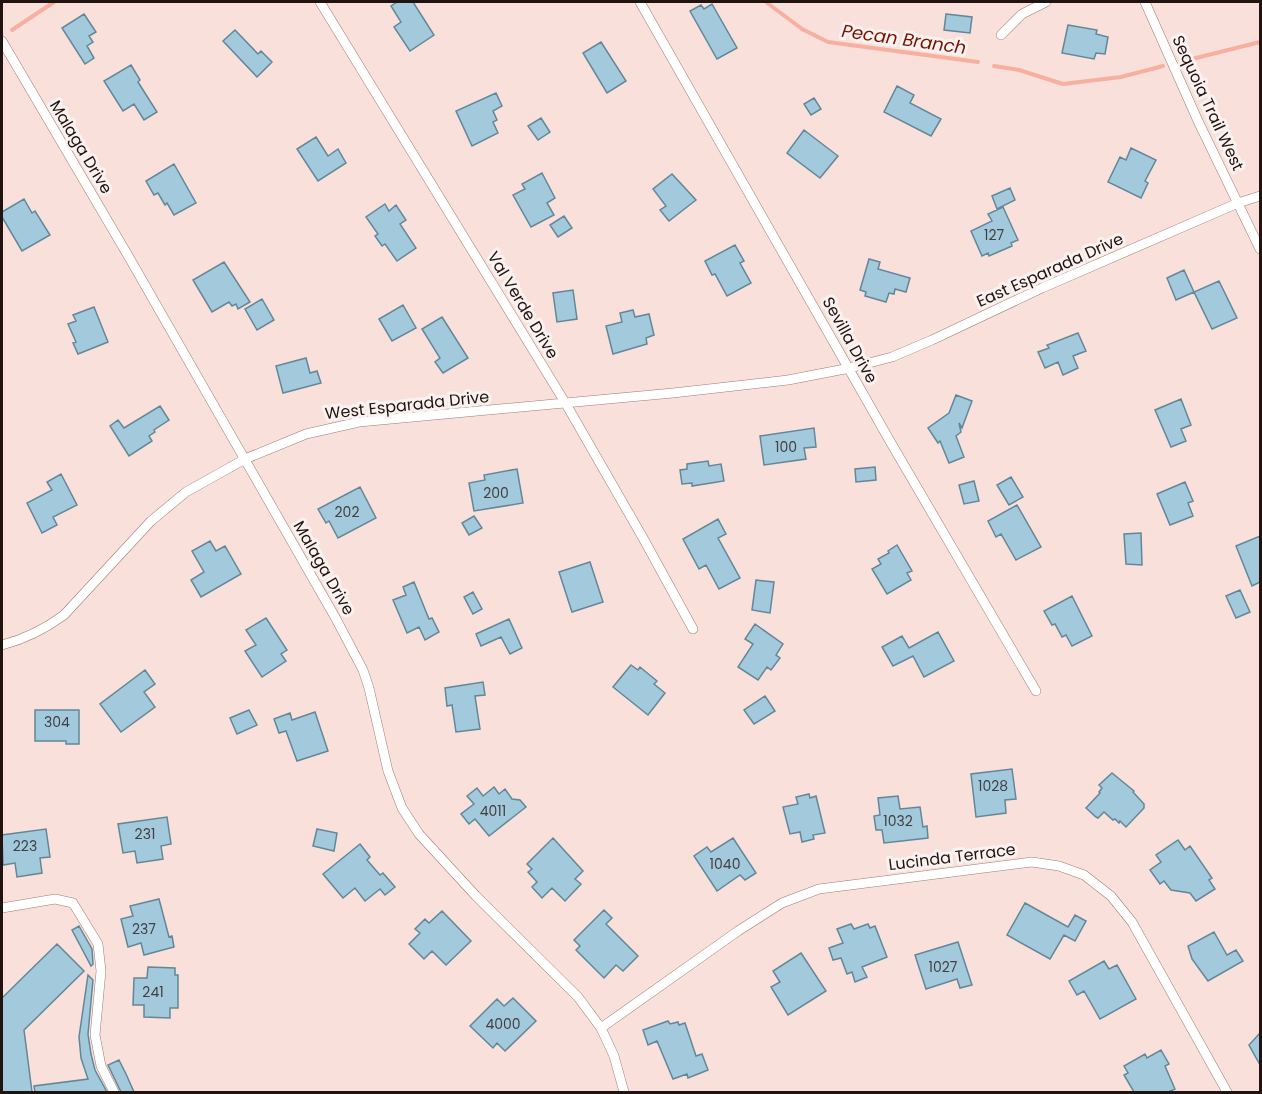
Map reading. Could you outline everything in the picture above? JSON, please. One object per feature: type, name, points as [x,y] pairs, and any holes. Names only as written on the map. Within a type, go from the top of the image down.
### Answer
[{"type":"street","name":"Val Verde Drive","points":[[320,2],[566,404],[693,629]]},
{"type":"street","name":"Sevilla Drive","points":[[640,2],[891,443],[1036,691]]},
{"type":"street","points":[[1001,35],[1022,14],[1046,2]]},
{"type":"street","name":"Sequoia Trail West","points":[[1145,2],[1198,121],[1260,249]]},
{"type":"street","name":"Malaga Drive","points":[[2,41],[314,577],[363,670],[388,771],[402,808],[419,834],[476,896],[578,997],[601,1028],[614,1056],[624,1092]]},
{"type":"street","name":"East Esparada Drive","points":[[850,368],[892,357],[1042,288],[1260,196]]},
{"type":"street","name":"West Esparada Drive","points":[[2,645],[31,635],[64,615],[151,521],[205,480],[245,459],[306,434],[341,425],[788,380],[850,368]]},
{"type":"street","name":"Lucinda Terrace","points":[[601,1028],[738,931],[782,903],[819,889],[1032,862],[1059,866],[1084,875],[1111,896],[1132,922],[1227,1092]]},
{"type":"street","points":[[2,908],[55,899],[73,903],[85,920],[98,944],[101,970],[95,1035],[101,1066],[114,1092]]},
{"type":"building","points":[[397,2],[413,2],[434,35],[410,51],[394,27],[401,22],[391,6]]},
{"type":"building","points":[[712,4],[737,48],[717,59],[690,11],[701,5],[704,9]]},
{"type":"building","points":[[84,14],[96,32],[89,36],[93,42],[87,46],[94,58],[85,64],[62,28]]},
{"type":"building","points":[[946,14],[972,17],[970,33],[944,30]]},
{"type":"building","points":[[1068,25],[1097,30],[1096,34],[1108,37],[1105,54],[1096,53],[1094,59],[1062,53]]},
{"type":"building","points":[[235,30],[258,54],[261,51],[272,62],[257,77],[223,41]]},
{"type":"building","points":[[601,42],[626,81],[607,93],[583,53]]},
{"type":"building","points":[[131,65],[140,80],[138,82],[157,112],[144,120],[134,104],[123,111],[104,81]]},
{"type":"building","points":[[897,86],[914,95],[910,103],[941,119],[931,136],[884,112]]},
{"type":"building","points":[[496,93],[502,106],[493,111],[497,120],[493,122],[498,133],[472,146],[456,111]]},
{"type":"building","points":[[814,98],[821,109],[811,115],[804,104]]},
{"type":"building","points":[[541,118],[550,132],[538,140],[528,126]]},
{"type":"building","points":[[804,130],[838,156],[820,178],[787,153]]},
{"type":"building","points":[[316,137],[328,156],[338,149],[346,163],[318,181],[297,149]]},
{"type":"building","points":[[1131,148],[1156,160],[1145,181],[1148,183],[1141,198],[1108,182],[1120,157],[1126,160]]},
{"type":"building","points":[[174,164],[196,203],[174,215],[158,193],[154,195],[146,181]]},
{"type":"building","points":[[542,173],[555,198],[547,203],[554,215],[531,227],[513,195],[525,189],[522,184]]},
{"type":"building","points":[[672,174],[696,200],[669,221],[660,210],[666,206],[653,189]]},
{"type":"building","points":[[1010,188],[1015,200],[997,209],[992,196]]},
{"type":"building","points":[[24,199],[32,213],[35,211],[50,235],[22,251],[2,217],[2,212]]},
{"type":"building","points":[[385,204],[389,211],[396,205],[406,220],[400,224],[416,248],[397,261],[385,244],[382,246],[375,236],[378,234],[366,217]]},
{"type":"building","points":[[1003,207],[1018,240],[1011,243],[1012,246],[989,256],[988,253],[982,256],[971,231],[992,221],[988,214]]},
{"type":"building","points":[[564,216],[572,228],[558,237],[550,225]]},
{"type":"building","points":[[735,245],[744,261],[740,263],[751,283],[727,296],[705,261]]},
{"type":"building","points":[[869,259],[880,262],[878,269],[910,278],[906,292],[895,289],[894,294],[889,293],[886,302],[865,296],[866,292],[860,290]]},
{"type":"building","points":[[224,262],[250,302],[238,309],[236,304],[232,306],[229,302],[212,312],[193,280]]},
{"type":"building","points":[[1184,270],[1194,292],[1176,300],[1167,278]]},
{"type":"building","points":[[1219,281],[1237,318],[1212,329],[1194,292]]},
{"type":"building","points":[[573,290],[577,319],[557,322],[553,293]]},
{"type":"building","points":[[262,299],[274,320],[257,330],[245,309]]},
{"type":"building","points":[[403,305],[416,328],[392,341],[379,319]]},
{"type":"building","points":[[94,307],[108,342],[78,354],[73,343],[76,342],[68,324],[76,321],[73,315]]},
{"type":"building","points":[[633,310],[635,317],[649,314],[654,335],[646,338],[647,344],[613,354],[606,326],[622,322],[620,313]]},
{"type":"building","points":[[442,317],[468,358],[443,373],[435,362],[440,358],[422,329]]},
{"type":"building","points":[[1078,333],[1086,351],[1073,356],[1078,368],[1063,375],[1058,362],[1045,368],[1038,352],[1049,348],[1047,345]]},
{"type":"building","points":[[306,358],[310,373],[317,371],[321,383],[283,393],[276,366]]},
{"type":"building","points":[[956,395],[972,401],[962,428],[959,423],[961,432],[956,436],[964,457],[949,463],[940,441],[938,443],[928,428],[949,413]]},
{"type":"building","points":[[1181,399],[1191,425],[1181,429],[1186,441],[1171,447],[1155,410]]},
{"type":"building","points":[[160,406],[169,420],[149,436],[152,441],[129,456],[110,426],[118,420],[124,428]]},
{"type":"building","points":[[814,428],[816,447],[804,448],[806,459],[764,465],[760,436]]},
{"type":"building","points":[[708,461],[709,466],[721,464],[724,481],[692,486],[692,483],[682,484],[680,470],[687,469],[687,464]]},
{"type":"building","points":[[875,467],[876,480],[856,482],[855,469]]},
{"type":"building","points":[[517,469],[523,503],[474,511],[469,483],[485,480],[484,475]]},
{"type":"building","points":[[61,474],[77,505],[53,517],[57,525],[42,533],[27,503],[52,490],[47,482]]},
{"type":"building","points":[[1011,477],[1023,497],[1009,505],[997,485]]},
{"type":"building","points":[[974,481],[979,501],[964,504],[959,485]]},
{"type":"building","points":[[1185,482],[1193,501],[1188,503],[1193,516],[1170,525],[1157,494]]},
{"type":"building","points":[[360,487],[376,518],[338,538],[329,521],[326,523],[318,509]]},
{"type":"building","points":[[1017,505],[1041,547],[1016,560],[1001,534],[996,537],[988,521]]},
{"type":"building","points":[[474,516],[482,528],[469,535],[462,523]]},
{"type":"building","points":[[718,519],[726,534],[718,538],[740,578],[719,589],[706,565],[699,569],[683,539]]},
{"type":"building","points":[[1141,533],[1142,565],[1126,564],[1124,534]]},
{"type":"building","points":[[1260,536],[1260,582],[1252,586],[1236,546]]},
{"type":"building","points":[[210,541],[216,551],[225,546],[241,574],[201,597],[191,580],[204,572],[192,551]]},
{"type":"building","points":[[897,545],[912,571],[907,573],[911,580],[887,594],[872,569],[881,564],[878,559]]},
{"type":"building","points":[[590,562],[603,602],[572,612],[559,572]]},
{"type":"building","points":[[756,580],[774,582],[770,613],[752,610]]},
{"type":"building","points":[[414,582],[429,619],[432,618],[439,632],[425,640],[419,627],[407,633],[393,600],[406,595],[403,587]]},
{"type":"building","points":[[1240,590],[1250,612],[1236,618],[1226,596]]},
{"type":"building","points":[[473,592],[482,609],[473,614],[464,597]]},
{"type":"building","points":[[1072,596],[1092,636],[1072,646],[1066,635],[1062,637],[1055,624],[1052,625],[1044,611]]},
{"type":"building","points":[[266,618],[287,650],[281,654],[286,661],[262,677],[245,651],[256,645],[246,630]]},
{"type":"building","points":[[509,619],[522,648],[510,654],[501,637],[481,646],[476,634]]},
{"type":"building","points":[[755,624],[783,644],[776,655],[780,658],[771,670],[767,667],[758,680],[738,667],[753,644],[745,639]]},
{"type":"building","points":[[938,632],[954,661],[924,677],[913,656],[893,666],[882,647],[902,636],[909,648]]},
{"type":"building","points":[[631,665],[638,670],[640,667],[657,681],[654,684],[665,693],[648,715],[613,687]]},
{"type":"building","points":[[145,670],[155,684],[144,692],[155,707],[121,732],[100,704]]},
{"type":"building","points":[[483,682],[485,695],[475,696],[480,729],[456,732],[452,705],[447,706],[445,688]]},
{"type":"building","points":[[765,696],[775,711],[754,724],[744,710]]},
{"type":"building","points":[[35,710],[79,710],[79,744],[66,744],[66,741],[35,741]]},
{"type":"building","points":[[249,710],[257,725],[237,734],[230,718]]},
{"type":"building","points":[[315,712],[328,751],[297,761],[286,731],[279,733],[274,719],[290,713],[292,720]]},
{"type":"building","points":[[1012,769],[1016,799],[1005,800],[1006,813],[976,817],[971,774]]},
{"type":"building","points":[[1112,773],[1134,791],[1144,804],[1144,808],[1126,827],[1104,812],[1098,818],[1086,808],[1100,793],[1102,788],[1099,785]]},
{"type":"building","points":[[494,787],[499,794],[505,789],[512,799],[520,800],[526,807],[489,836],[475,819],[469,824],[461,814],[474,804],[467,796],[477,788],[483,796]]},
{"type":"building","points":[[809,794],[810,798],[816,796],[825,833],[813,835],[814,839],[802,842],[800,832],[790,834],[783,807],[798,804],[796,797]]},
{"type":"building","points":[[898,796],[900,809],[920,807],[923,827],[927,826],[928,838],[884,843],[882,830],[876,830],[874,816],[880,815],[878,798]]},
{"type":"building","points":[[167,817],[171,844],[161,846],[163,859],[137,863],[135,851],[123,853],[118,824]]},
{"type":"building","points":[[46,829],[50,857],[40,858],[42,873],[17,877],[15,863],[3,865],[2,835]]},
{"type":"building","points":[[317,829],[337,833],[334,851],[313,846]]},
{"type":"building","points":[[553,838],[583,871],[575,879],[581,884],[565,901],[552,888],[542,898],[532,887],[537,882],[528,872],[532,869],[527,864]]},
{"type":"building","points":[[733,838],[756,873],[745,880],[740,875],[717,891],[694,856],[707,847],[711,852]]},
{"type":"building","points":[[1178,840],[1185,850],[1190,846],[1212,878],[1209,880],[1215,889],[1196,901],[1190,893],[1171,890],[1164,881],[1160,884],[1150,870],[1161,862],[1156,855]]},
{"type":"building","points":[[360,844],[370,857],[367,860],[395,887],[385,895],[380,889],[365,901],[355,888],[343,898],[323,874]]},
{"type":"building","points":[[159,899],[174,947],[144,955],[141,943],[128,947],[121,919],[133,916],[130,906]]},
{"type":"building","points":[[1025,903],[1068,927],[1075,915],[1086,921],[1075,941],[1064,935],[1050,959],[1007,935]]},
{"type":"building","points":[[604,910],[612,918],[606,924],[638,956],[623,971],[616,965],[604,978],[576,950],[580,946],[574,940]]},
{"type":"building","points":[[442,911],[471,941],[446,965],[432,951],[424,959],[409,944],[420,933],[415,929],[425,919],[429,923]]},
{"type":"building","points":[[851,924],[854,929],[868,924],[870,928],[875,926],[887,957],[862,967],[867,977],[855,982],[852,972],[847,974],[841,958],[833,960],[829,948],[843,943],[837,929]]},
{"type":"building","points":[[79,926],[92,949],[93,964],[91,966],[72,930]]},
{"type":"building","points":[[1214,932],[1227,955],[1236,950],[1243,961],[1208,981],[1192,959],[1188,946]]},
{"type":"building","points":[[958,942],[972,985],[960,988],[957,979],[926,989],[915,955]]},
{"type":"building","points":[[57,944],[84,971],[24,1030],[32,1092],[2,1092],[2,998]]},
{"type":"building","points":[[801,953],[826,991],[788,1015],[771,987],[780,982],[773,971]]},
{"type":"building","points":[[1104,961],[1109,969],[1117,965],[1136,999],[1100,1019],[1084,991],[1077,995],[1069,981]]},
{"type":"building","points":[[148,967],[175,968],[175,975],[178,975],[178,1008],[170,1008],[170,1018],[144,1017],[144,1005],[133,1005],[134,978],[147,978]]},
{"type":"building","points":[[88,975],[93,980],[88,1034],[91,1054],[95,1070],[107,1092],[35,1092],[34,1086],[88,1079],[81,1058],[79,1037]]},
{"type":"building","points":[[513,998],[536,1021],[505,1051],[497,1043],[493,1048],[470,1026],[497,999],[504,1006]]},
{"type":"building","points":[[668,1021],[670,1024],[685,1023],[696,1056],[702,1054],[708,1070],[688,1078],[687,1074],[673,1079],[657,1041],[648,1045],[643,1030]]},
{"type":"building","points":[[1260,1033],[1260,1065],[1249,1045]]},
{"type":"building","points":[[1161,1050],[1169,1064],[1165,1066],[1175,1089],[1168,1092],[1134,1092],[1124,1075],[1128,1073],[1124,1066],[1145,1054],[1147,1058]]},
{"type":"building","points":[[119,1060],[134,1092],[121,1092],[108,1065]]},
{"type":"waterway","name":"Pecan Branch","points":[[12,30],[54,2]]},
{"type":"waterway","name":"Pecan Branch","points":[[766,2],[802,29],[828,42],[978,62]]},
{"type":"waterway","name":"Pecan Branch","points":[[1184,61],[1260,42]]},
{"type":"waterway","name":"Pecan Branch","points":[[994,66],[1019,70],[1063,84],[1121,77],[1163,66]]}]
